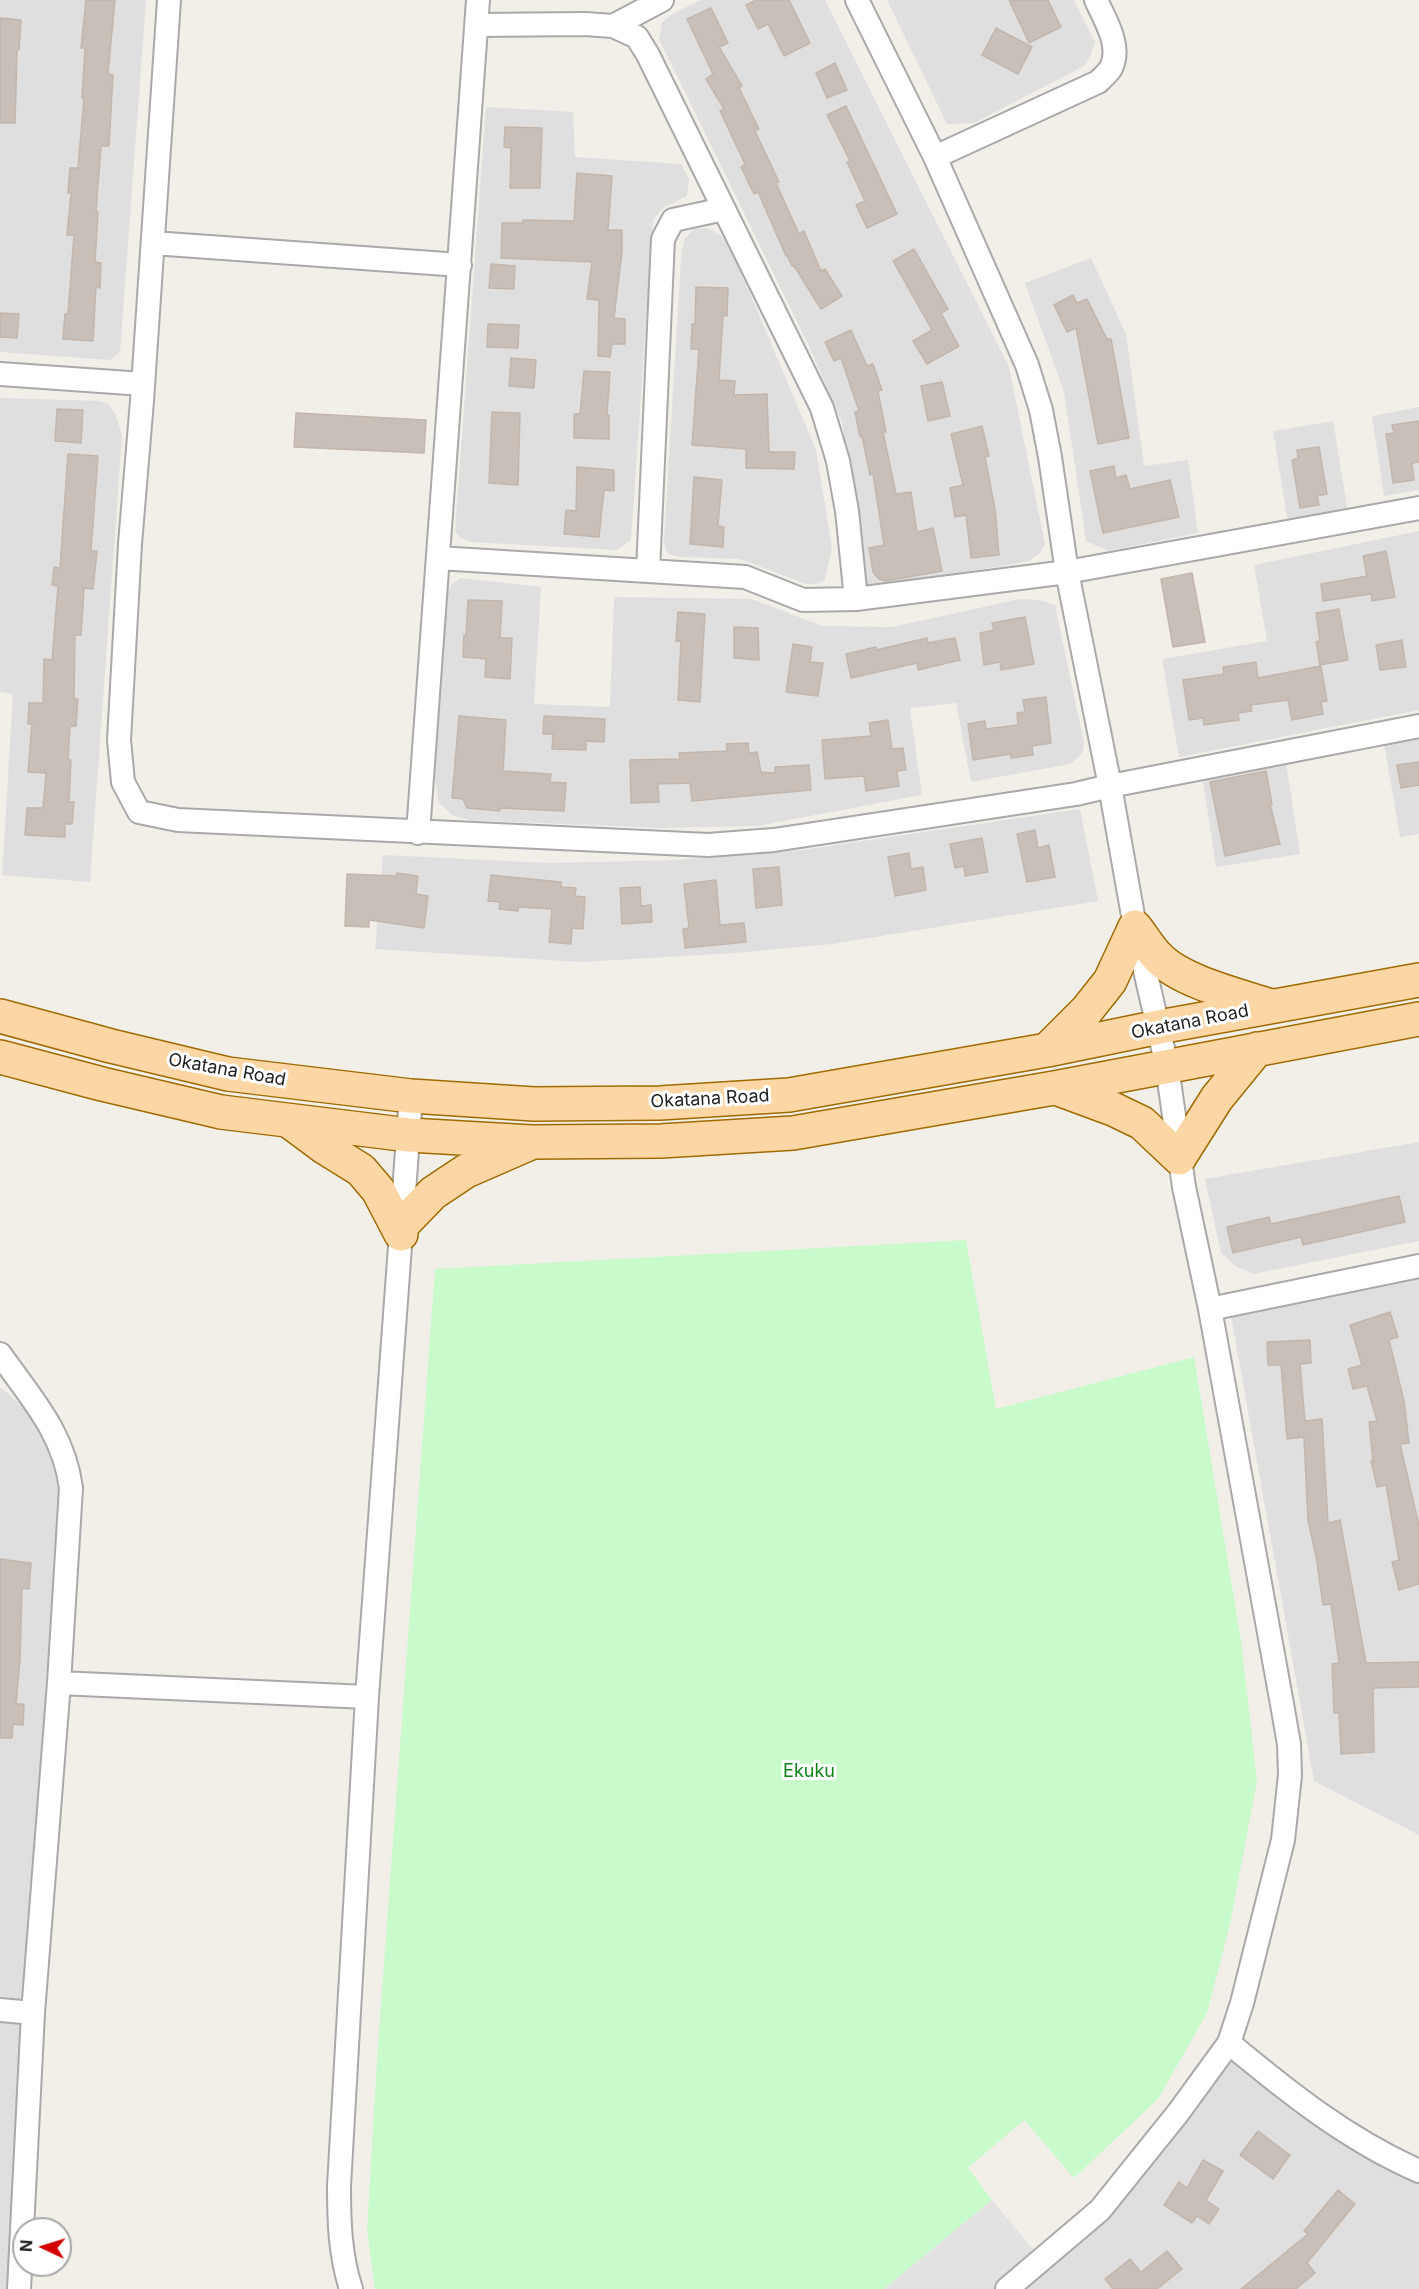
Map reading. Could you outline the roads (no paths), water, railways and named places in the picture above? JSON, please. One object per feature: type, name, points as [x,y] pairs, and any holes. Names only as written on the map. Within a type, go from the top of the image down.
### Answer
[{"type":"main road","points":[[1047,1050],[1087,1011],[1110,981],[1135,927],[1159,958],[1176,970],[1216,988],[1272,1007]]},
{"type":"main road","name":"Okatana Road","points":[[0,1016],[122,1049],[228,1074],[411,1096],[534,1104],[660,1103],[789,1095],[1047,1050],[1159,1027],[1419,980]]},
{"type":"main road","points":[[0,1057],[221,1112],[289,1121],[409,1135],[532,1142],[661,1141],[793,1133],[1054,1088],[1419,1019]]},
{"type":"main road","points":[[1054,1088],[1113,1109],[1142,1124],[1179,1158],[1217,1098],[1257,1049]]},
{"type":"main road","points":[[289,1121],[324,1147],[361,1170],[378,1190],[401,1229],[433,1193],[466,1171],[532,1142]]},
{"type":"street","points":[[169,0],[130,544],[119,740],[123,782],[139,812],[178,820],[708,846],[784,839],[1076,794],[1419,726]]},
{"type":"street","points":[[418,833],[478,0]]},
{"type":"street","points":[[613,26],[662,0]]},
{"type":"street","points":[[856,0],[935,157],[1027,365],[1041,410],[1067,572],[1110,786],[1135,927],[1167,1066],[1179,1158],[1210,1308],[1289,1744],[1290,1775],[1283,1840],[1242,2004],[1229,2043],[1178,2113],[1100,2210],[1007,2289]]},
{"type":"street","points":[[935,157],[1098,82],[1111,69],[1115,54],[1112,36],[1096,0]]},
{"type":"street","points":[[477,25],[613,26],[637,37],[648,55],[822,408],[837,461],[847,511],[856,599]]},
{"type":"street","points":[[648,571],[663,239],[673,220],[724,209]]},
{"type":"street","points":[[153,243],[460,265]]},
{"type":"street","points":[[0,374],[143,384]]},
{"type":"street","points":[[438,558],[745,577],[804,600],[856,599],[1067,572],[1419,508]]},
{"type":"street","points":[[351,2289],[344,2267],[339,2230],[339,2186],[367,1697],[411,1096]]},
{"type":"street","points":[[1210,1308],[1419,1266]]},
{"type":"street","points":[[0,1354],[56,1433],[69,1468],[71,1488],[59,1683],[33,2013],[19,2289]]},
{"type":"street","points":[[59,1683],[367,1697]]},
{"type":"street","points":[[0,2010],[33,2013]]},
{"type":"street","points":[[1229,2043],[1311,2109],[1371,2148],[1419,2171]]},
{"type":"park label","name":"Ekuku","points":[[809,1772]]}]
